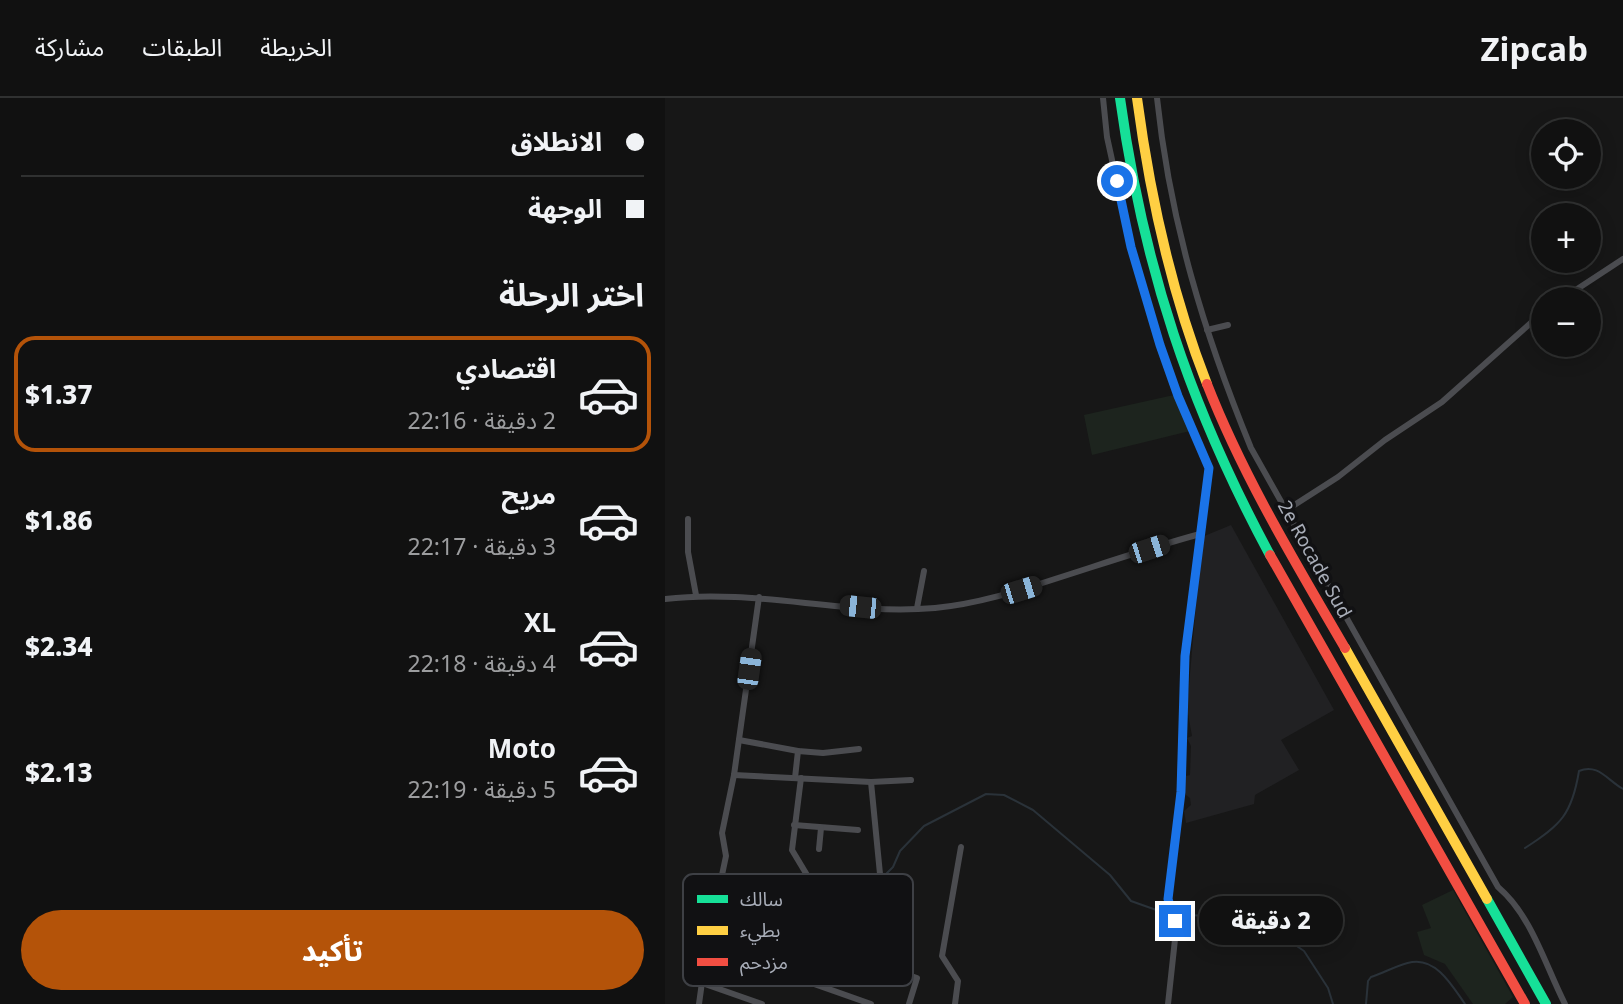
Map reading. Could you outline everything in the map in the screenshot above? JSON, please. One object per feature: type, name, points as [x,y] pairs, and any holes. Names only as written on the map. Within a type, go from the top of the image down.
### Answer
[{"type":"highway","name":"2e Rocade Sud","points":[[1120,98],[1133,189],[1145,241],[1165,313],[1208,431],[1258,533],[1525,1004]]},
{"type":"highway","name":"2e Rocade Sud","points":[[1137,98],[1148,172],[1169,262],[1194,345],[1231,438],[1299,569],[1546,1004]]},
{"type":"street","points":[[1103,98],[1107,137],[1131,247],[1164,358],[1209,468],[1185,656],[1180,803],[1168,899],[1175,921],[1168,1004]]},
{"type":"street","points":[[1157,98],[1163,153],[1179,235],[1220,374],[1251,448],[1498,887],[1513,900],[1540,948],[1565,1004]]},
{"type":"street","points":[[1580,287],[1623,259]]},
{"type":"street","points":[[1285,510],[1338,477],[1385,440],[1442,402],[1531,323]]},
{"type":"street","points":[[1207,330],[1228,325]]},
{"type":"street","points":[[688,519],[687,541],[696,595]]},
{"type":"street","points":[[665,598],[696,595],[759,597],[884,609],[967,604],[1200,534]]},
{"type":"street","points":[[917,608],[924,571]]},
{"type":"street","points":[[723,874],[726,856],[722,833],[734,775],[759,597]]},
{"type":"street","points":[[739,740],[823,753],[859,749]]},
{"type":"street","points":[[798,751],[792,850],[806,874]]},
{"type":"street","points":[[734,775],[871,782],[911,780]]},
{"type":"street","points":[[871,782],[880,874]]},
{"type":"street","points":[[794,825],[858,830]]},
{"type":"street","points":[[819,849],[821,828]]},
{"type":"street","points":[[955,1004],[958,981],[942,956],[961,847]]},
{"type":"street","points":[[909,1004],[917,978],[913,977]]},
{"type":"street","points":[[699,1004],[702,986]]},
{"type":"street","points":[[711,986],[762,1004]]},
{"type":"street","points":[[820,986],[871,1004]]},
{"type":"shaded area","points":[[1174,395],[1190,431],[1092,455],[1084,415]]},
{"type":"shaded area","points":[[1231,525],[1334,710],[1281,740],[1299,770],[1255,795],[1254,804],[1186,823],[1184,811],[1191,805],[1190,798],[1186,795],[1191,746],[1187,738],[1192,736],[1187,708],[1202,537]]},
{"type":"shaded area","points":[[1453,890],[1513,997],[1505,1004],[1473,1004],[1445,964],[1424,955],[1417,932],[1431,928],[1422,905]]},
{"type":"waterway","points":[[1525,848],[1548,832],[1563,817],[1573,798],[1579,771],[1597,771],[1623,789]]},
{"type":"waterway","points":[[886,874],[893,867],[900,851],[924,826],[986,794],[1004,795],[1033,810],[1110,875],[1131,901],[1162,912],[1222,918],[1291,942],[1304,951],[1328,988],[1333,1004]]},
{"type":"waterway","points":[[1366,1004],[1368,981],[1371,977],[1412,962],[1429,964],[1437,969],[1465,1004]]},
{"type":"traffic: fast","points":[[1120,98],[1142,219],[1174,334],[1216,445],[1270,555]]},
{"type":"traffic: fast","points":[[1487,899],[1546,1004]]},
{"type":"traffic: slow","points":[[1137,98],[1163,243],[1172,279],[1207,384]]},
{"type":"traffic: slow","points":[[1345,648],[1487,899]]},
{"type":"traffic: jam","points":[[1207,384],[1253,485],[1345,648]]},
{"type":"traffic: jam","points":[[1270,555],[1525,1004]]},
{"type":"route","points":[[1117,181],[1131,247],[1160,345],[1178,396],[1209,468],[1185,656],[1181,792],[1168,899],[1175,921]]}]
